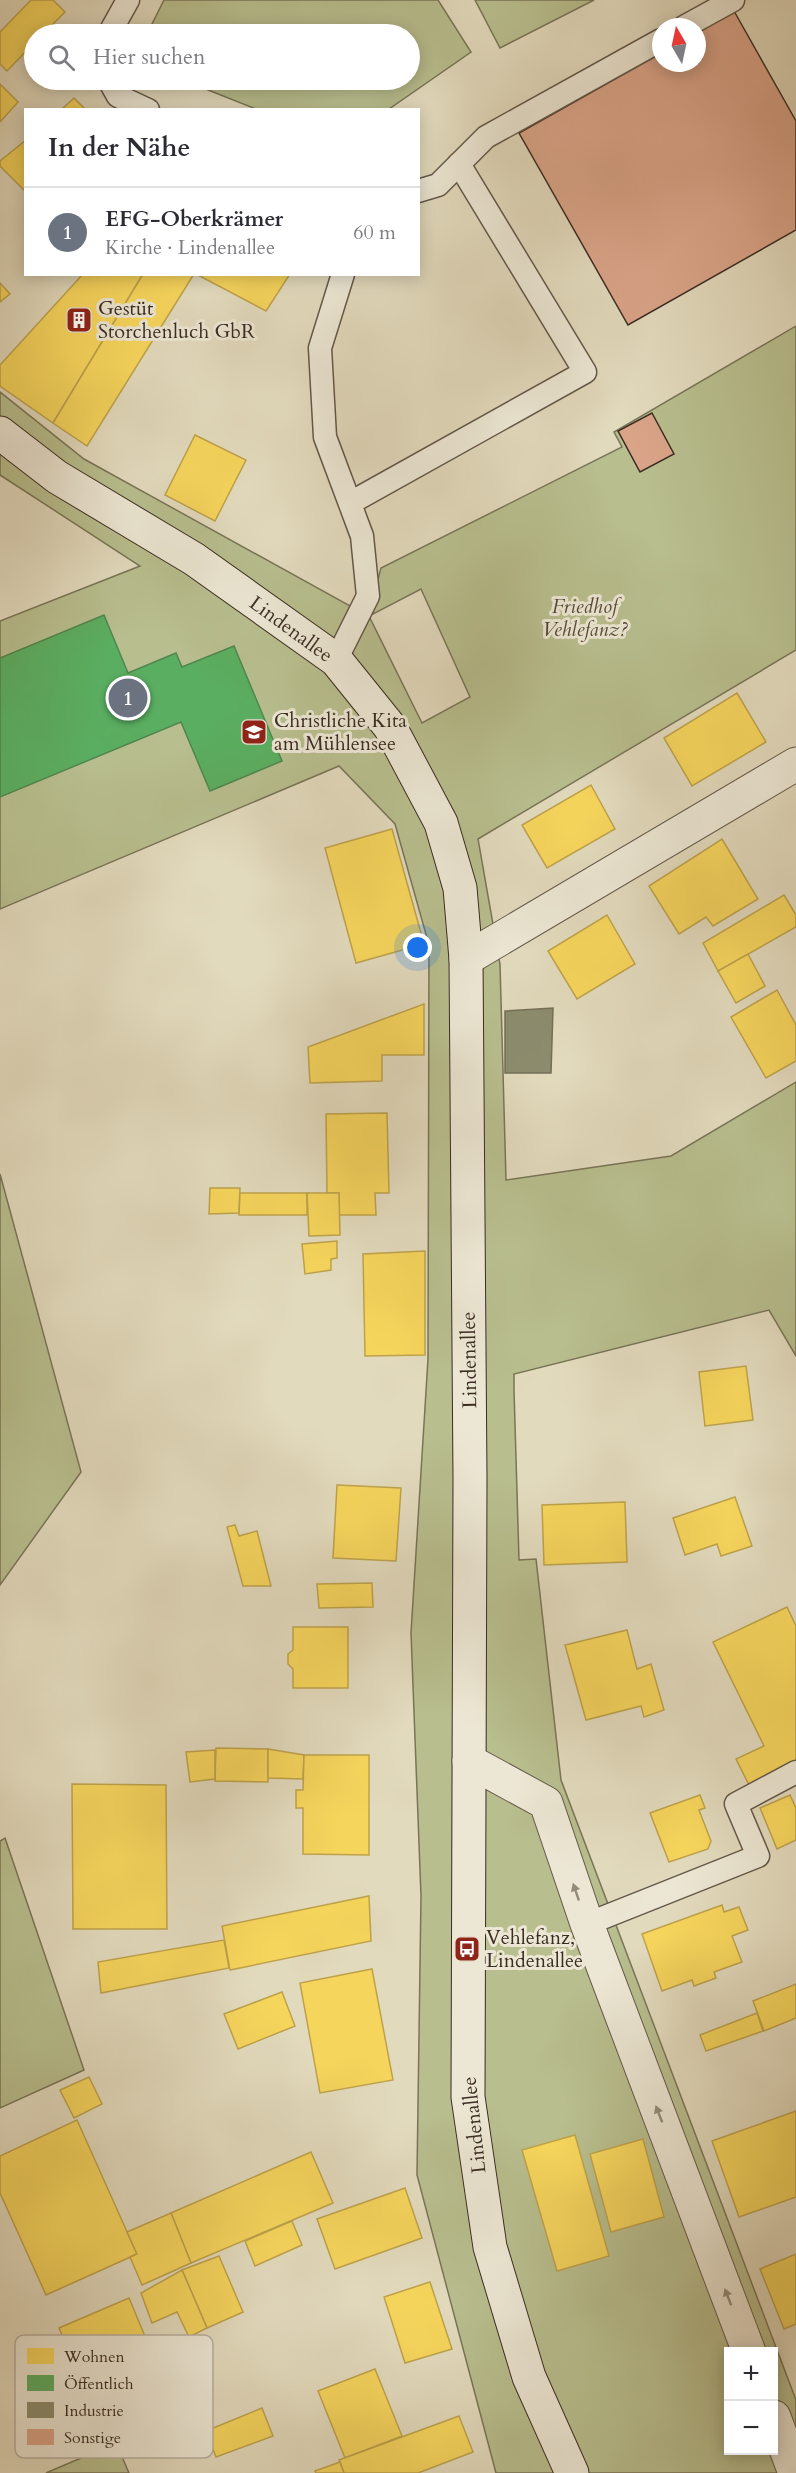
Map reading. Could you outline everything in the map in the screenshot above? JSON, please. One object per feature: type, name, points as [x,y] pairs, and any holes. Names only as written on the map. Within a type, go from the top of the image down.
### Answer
[{"type":"main road","name":"Lindenallee","points":[[0,433],[57,477],[194,559],[336,660],[390,727],[441,823],[460,888],[466,958],[470,1478],[468,2074],[471,2120],[490,2247],[529,2377],[572,2473]]},
{"type":"main road","points":[[466,958],[796,764]]},
{"type":"main road","points":[[469,1761],[546,1803],[587,1924],[747,2347]]},
{"type":"main road","points":[[778,2428],[795,2473]]},
{"type":"lane","points":[[115,24],[128,0]]},
{"type":"lane","points":[[700,18],[733,0]]},
{"type":"lane","points":[[420,190],[438,185],[486,137],[652,45]]},
{"type":"lane","points":[[114,90],[117,96],[144,108]]},
{"type":"lane","points":[[350,503],[585,372],[459,164]]},
{"type":"lane","points":[[336,660],[368,596],[362,536],[325,437],[320,348],[343,276]]},
{"type":"lane","points":[[587,1924],[758,1856],[736,1804],[796,1772]]},
{"type":"green space","points":[[164,0],[438,0],[471,52],[420,87],[420,24],[152,24]]},
{"type":"green space","points":[[475,0],[594,0],[500,48]]},
{"type":"green space","points":[[208,90],[416,90],[390,108],[253,108]]},
{"type":"green space","name":"Friedhof Vehlefanz?","points":[[796,326],[796,650],[478,839],[500,964],[506,1180],[671,1156],[796,1082],[796,1356],[769,1310],[514,1374],[514,1390],[519,1560],[536,1559],[561,1780],[776,2347],[724,2347],[724,2455],[778,2455],[778,2353],[796,2400],[796,2473],[496,2473],[417,2175],[421,1896],[411,1633],[428,1359],[429,945],[395,824],[339,766],[0,909],[0,621],[140,566],[0,475],[0,392],[84,459],[368,616],[381,568],[622,447],[614,432]],"holes":[[[421,589],[470,697],[422,723],[369,616]]]},
{"type":"green space","points":[[0,1174],[81,1472],[0,1585]]},
{"type":"green space","points":[[5,1838],[84,2070],[0,2108],[0,1841]]},
{"type":"green space","points":[[81,2458],[122,2458],[129,2473],[46,2473]]},
{"type":"building: Wohnen","points":[[31,0],[53,0],[65,12],[53,24],[24,24],[24,53],[7,71],[0,64],[0,32]]},
{"type":"building: Wohnen","points":[[0,84],[18,102],[0,122]]},
{"type":"building: Wohnen","points":[[74,98],[84,108],[63,108]]},
{"type":"building: Wohnen","points":[[24,142],[24,190],[0,166],[0,161]]},
{"type":"building: Wohnen","name":"Gestüt Storchenluch GbR","points":[[81,276],[142,276],[53,423],[0,386],[0,365]]},
{"type":"building: Wohnen","points":[[142,276],[193,276],[87,446],[53,423]]},
{"type":"building: Wohnen","points":[[200,276],[289,276],[266,311]]},
{"type":"building: Wohnen","points":[[0,283],[10,294],[0,302]]},
{"type":"building: Wohnen","points":[[195,435],[246,460],[215,521],[165,495]]},
{"type":"building: Wohnen","points":[[737,693],[766,742],[692,786],[664,738]]},
{"type":"building: Wohnen","points":[[591,785],[615,829],[547,868],[522,825]]},
{"type":"building: Wohnen","points":[[392,829],[424,944],[356,963],[325,848]]},
{"type":"building: Wohnen","points":[[722,839],[758,899],[713,926],[706,917],[679,934],[649,886]]},
{"type":"building: Wohnen","points":[[784,895],[796,915],[796,927],[718,971],[703,943]]},
{"type":"building: Wohnen","points":[[607,915],[635,964],[577,999],[548,951]]},
{"type":"building: Wohnen","points":[[748,954],[765,986],[736,1003],[718,971]]},
{"type":"building: Wohnen","points":[[777,990],[796,1025],[796,1061],[766,1078],[731,1017]]},
{"type":"building: Wohnen","points":[[424,1004],[424,1055],[382,1055],[382,1081],[310,1083],[308,1047]]},
{"type":"building: Wohnen","points":[[387,1113],[389,1193],[375,1193],[376,1215],[339,1215],[339,1193],[327,1193],[326,1114]]},
{"type":"building: Wohnen","points":[[210,1188],[240,1188],[239,1213],[209,1214]]},
{"type":"building: Wohnen","points":[[240,1193],[307,1193],[307,1215],[239,1215]]},
{"type":"building: Wohnen","points":[[307,1193],[339,1193],[340,1235],[309,1236]]},
{"type":"building: Wohnen","points":[[337,1241],[337,1258],[331,1259],[331,1270],[305,1274],[302,1244]]},
{"type":"building: Wohnen","points":[[425,1251],[425,1355],[365,1356],[363,1254]]},
{"type":"building: Wohnen","points":[[746,1366],[753,1420],[705,1426],[699,1372]]},
{"type":"building: Wohnen","points":[[337,1485],[401,1488],[396,1561],[333,1558]]},
{"type":"building: Wohnen","points":[[735,1497],[752,1546],[721,1556],[717,1544],[685,1555],[673,1518]]},
{"type":"building: Wohnen","points":[[625,1502],[627,1562],[544,1565],[542,1505]]},
{"type":"building: Wohnen","points":[[235,1525],[239,1536],[257,1531],[271,1586],[243,1586],[227,1527]]},
{"type":"building: Wohnen","points":[[372,1583],[373,1607],[319,1608],[317,1584]]},
{"type":"building: Wohnen","points":[[787,1607],[796,1626],[796,1762],[749,1785],[736,1759],[764,1746],[713,1642]]},
{"type":"building: Wohnen","points":[[293,1627],[348,1627],[348,1688],[293,1688],[293,1669],[288,1664],[288,1654],[293,1650]]},
{"type":"building: Wohnen","points":[[627,1630],[637,1669],[651,1664],[664,1710],[644,1717],[641,1706],[586,1720],[565,1645]]},
{"type":"building: Wohnen","points":[[216,1748],[268,1749],[268,1782],[215,1781]]},
{"type":"building: Wohnen","points":[[268,1749],[304,1755],[303,1779],[268,1778]]},
{"type":"building: Wohnen","points":[[215,1750],[215,1779],[190,1782],[186,1752]]},
{"type":"building: Wohnen","points":[[304,1755],[369,1755],[369,1855],[303,1854],[303,1808],[296,1808],[296,1790],[303,1790]]},
{"type":"building: Wohnen","points":[[72,1784],[166,1785],[167,1929],[73,1929]]},
{"type":"building: Wohnen","points":[[700,1795],[705,1808],[699,1810],[711,1841],[708,1849],[669,1862],[650,1813]]},
{"type":"building: Wohnen","points":[[790,1795],[796,1808],[796,1840],[777,1849],[760,1808]]},
{"type":"building: Wohnen","points":[[369,1896],[371,1941],[230,1970],[222,1926]]},
{"type":"building: Wohnen","points":[[722,1905],[724,1912],[739,1907],[748,1930],[732,1936],[742,1962],[714,1972],[716,1978],[694,1986],[692,1980],[662,1991],[642,1934]]},
{"type":"building: Wohnen","points":[[224,1940],[229,1968],[101,1993],[98,1962]]},
{"type":"building: Wohnen","points":[[372,1969],[393,2080],[320,2093],[300,1983]]},
{"type":"building: Wohnen","points":[[796,1984],[796,2018],[764,2031],[753,2001]]},
{"type":"building: Wohnen","points":[[282,1992],[295,2026],[238,2049],[224,2014]]},
{"type":"building: Wohnen","points":[[757,2013],[763,2031],[706,2051],[700,2035]]},
{"type":"building: Wohnen","points":[[89,2077],[102,2104],[74,2118],[60,2090]]},
{"type":"building: Wohnen","points":[[796,2111],[796,2197],[739,2217],[712,2141]]},
{"type":"building: Wohnen","points":[[77,2120],[137,2254],[46,2295],[0,2193],[0,2156]]},
{"type":"building: Wohnen","points":[[575,2135],[609,2256],[557,2271],[522,2150]]},
{"type":"building: Wohnen","points":[[643,2139],[664,2217],[611,2232],[590,2154]]},
{"type":"building: Wohnen","points":[[311,2152],[333,2203],[191,2263],[171,2213]]},
{"type":"building: Wohnen","points":[[405,2188],[422,2238],[335,2269],[317,2219]]},
{"type":"building: Wohnen","points":[[171,2213],[191,2263],[142,2285],[130,2257],[137,2254],[127,2232]]},
{"type":"building: Wohnen","points":[[292,2221],[302,2245],[255,2266],[245,2241]]},
{"type":"building: Wohnen","points":[[796,2254],[796,2324],[784,2329],[760,2269]]},
{"type":"building: Wohnen","points":[[219,2256],[243,2312],[207,2328],[182,2270]]},
{"type":"building: Wohnen","points":[[182,2270],[207,2328],[188,2335],[177,2312],[152,2323],[141,2293]]},
{"type":"building: Wohnen","points":[[430,2282],[452,2349],[405,2363],[384,2297]]},
{"type":"building: Wohnen","points":[[129,2298],[144,2335],[62,2335],[59,2328]]},
{"type":"building: Wohnen","points":[[375,2369],[402,2436],[345,2458],[318,2391]]},
{"type":"building: Wohnen","points":[[262,2408],[273,2436],[216,2457],[213,2449],[213,2428]]},
{"type":"building: Wohnen","points":[[459,2416],[473,2452],[418,2473],[344,2473],[339,2460]]},
{"type":"building: Wohnen","points":[[340,2462],[344,2473],[316,2473],[315,2471]]},
{"type":"building: Öffentlich","points":[[104,615],[128,673],[176,653],[182,667],[234,646],[282,761],[210,791],[181,722],[0,797],[0,658]]},
{"type":"building: Industrie","points":[[553,1008],[551,1073],[505,1073],[505,1011]]},
{"type":"building: Sonstige","points":[[734,11],[796,121],[796,230],[628,325],[519,133],[652,58],[652,72],[706,72],[706,27]]},
{"type":"building: Sonstige","points":[[652,413],[674,454],[640,472],[618,431]]},
{"type":"place","name":"Gestüt Storchenluch GbR","points":[[79,320]]},
{"type":"place","name":"EFG-Oberkrämer","points":[[128,698]]},
{"type":"place","name":"Christliche Kita am Mühlensee","points":[[254,732]]},
{"type":"place","name":"Vehlefanz, Lindenallee","points":[[467,1949]]}]
